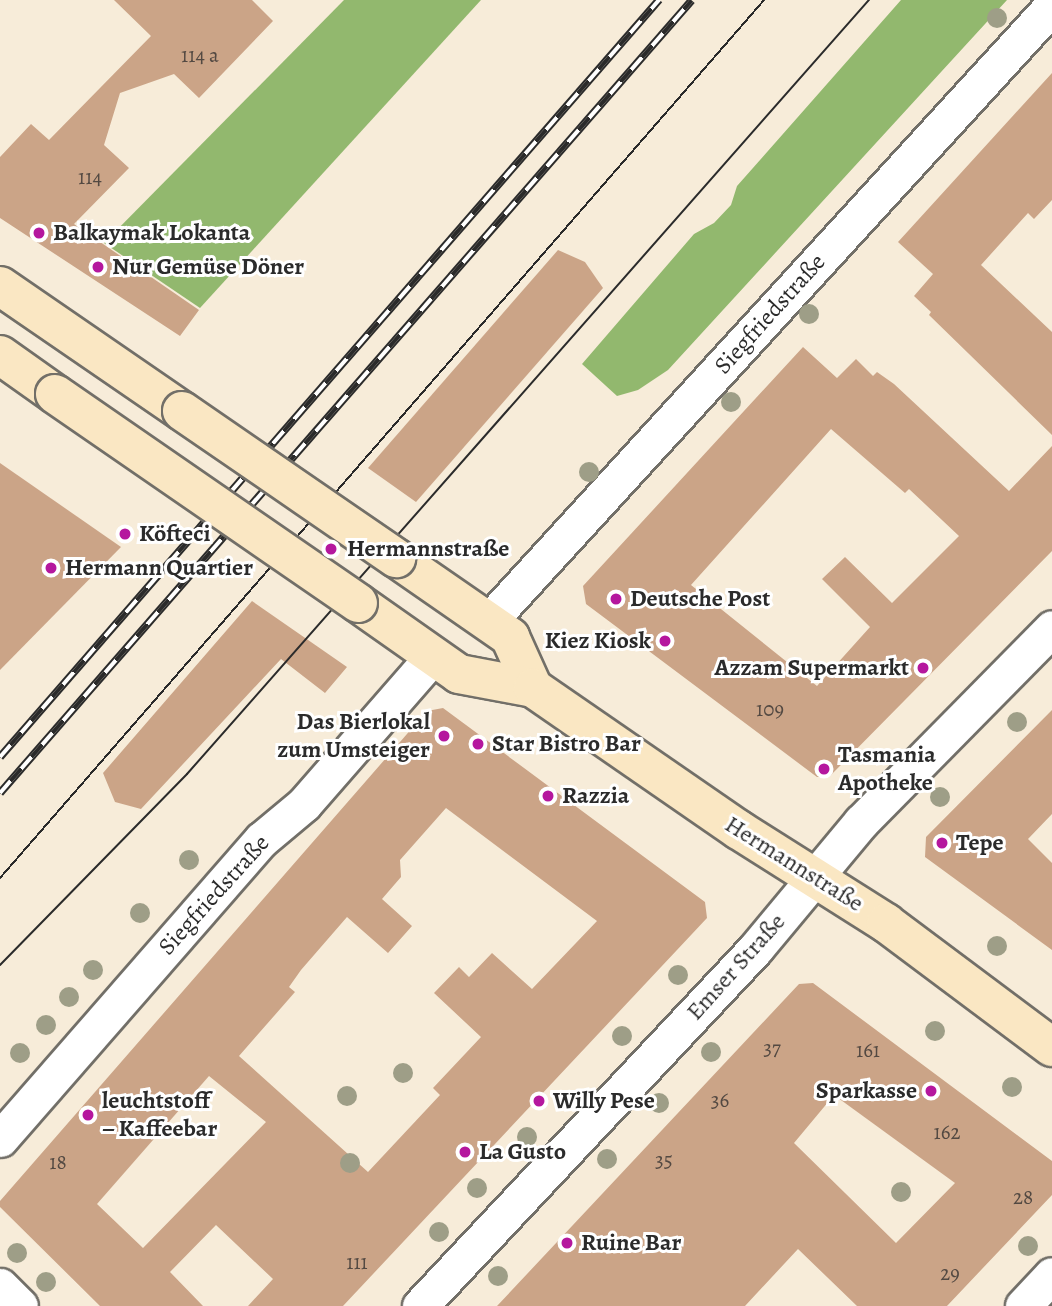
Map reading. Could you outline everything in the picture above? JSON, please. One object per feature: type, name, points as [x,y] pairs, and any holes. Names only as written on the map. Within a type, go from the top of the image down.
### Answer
[{"type":"main road","points":[[0,286],[510,637],[533,688]]},
{"type":"main road","name":"Hermannstraße","points":[[0,355],[459,674],[533,688],[886,923],[1052,1047]]},
{"type":"street","name":"Siegfriedstraße","points":[[488,622],[1052,5]]},
{"type":"street","name":"Emser Straße","points":[[420,1306],[757,948],[860,822],[1052,628]]},
{"type":"street","name":"Siegfriedstraße","points":[[0,1139],[261,839],[304,804],[433,656]]},
{"type":"street","points":[[1023,1306],[1052,1275]]},
{"type":"street","points":[[0,1286],[20,1306]]},
{"type":"green space","points":[[344,0],[481,0],[200,308],[104,243]]},
{"type":"green space","points":[[901,0],[1007,0],[668,370],[638,390],[617,396],[582,364],[694,234],[714,223],[731,205],[737,186]]},
{"type":"building","points":[[114,0],[252,0],[273,21],[199,98],[174,74],[120,93],[104,145],[129,168],[74,224],[199,310],[180,336],[0,218],[0,157],[31,124],[49,140],[151,36]]},
{"type":"building","points":[[1052,73],[1052,200],[1034,219],[1028,213],[981,265],[1052,332],[1052,435],[929,315],[931,312],[914,296],[933,274],[898,242]]},
{"type":"building","points":[[558,250],[585,262],[603,288],[416,502],[368,468]]},
{"type":"building","points":[[803,347],[837,378],[856,359],[873,376],[877,372],[894,384],[1009,491],[1052,446],[1052,551],[830,776],[817,777],[586,604],[583,586]],"holes":[[[831,429],[905,493],[909,489],[959,536],[892,603],[845,557],[822,579],[870,627],[817,686],[691,585]]]},
{"type":"building","name":"Hermann Quartier","points":[[0,463],[121,547],[0,670]]},
{"type":"building","points":[[252,601],[347,667],[325,693],[281,659],[141,809],[115,802],[103,773]]},
{"type":"building","points":[[443,708],[705,902],[707,918],[343,1306],[248,1306],[273,1279],[216,1225],[170,1272],[203,1306],[100,1306],[0,1207],[0,1201],[427,711]],"holes":[[[446,808],[597,921],[532,989],[492,953],[469,977],[459,967],[434,993],[481,1037],[433,1088],[440,1095],[368,1172],[239,1056],[295,992],[289,987],[347,917],[388,953],[412,926],[382,899],[401,877],[400,860]],[[209,1076],[266,1122],[143,1248],[97,1204]]]},
{"type":"building","points":[[1052,710],[1052,814],[1028,839],[1052,863],[1052,950],[925,857],[926,837]]},
{"type":"building","points":[[813,983],[1052,1161],[1052,1195],[947,1306],[857,1306],[798,1249],[745,1306],[497,1306],[799,984]],"holes":[[[834,1095],[955,1183],[896,1243],[794,1143]]]},
{"type":"tram line","points":[[0,878],[764,0]]},
{"type":"tram line","points":[[0,965],[187,774],[869,0]]},
{"type":"railway","points":[[0,757],[659,0]]},
{"type":"railway","points":[[0,793],[692,0]]},
{"type":"place","name":"Balkaymak Lokanta","points":[[39,233]]},
{"type":"place","name":"Nur Gemüse Döner","points":[[98,267]]},
{"type":"place","name":"Köfteci","points":[[125,534]]},
{"type":"place","name":"Hermannstraße","points":[[331,549]]},
{"type":"place","name":"Hermann Quartier","points":[[51,568]]},
{"type":"place","name":"Deutsche Post","points":[[616,599]]},
{"type":"place","name":"Kiez Kiosk","points":[[665,641]]},
{"type":"place","name":"Azzam Supermarkt","points":[[923,668]]},
{"type":"place","name":"Das Bierlokal zum Umsteiger","points":[[444,736]]},
{"type":"place","name":"Star Bistro Bar","points":[[478,744]]},
{"type":"place","name":"Tasmania Apotheke","points":[[824,769]]},
{"type":"place","name":"Razzia","points":[[548,796]]},
{"type":"place","name":"Tepe","points":[[942,843]]},
{"type":"place","name":"Sparkasse","points":[[931,1091]]},
{"type":"place","name":"Willy Pese","points":[[539,1101]]},
{"type":"place","name":"leuchtstoff – Kaffeebar","points":[[88,1115]]},
{"type":"place","name":"La Gusto","points":[[465,1152]]},
{"type":"place","name":"Ruine Bar","points":[[567,1243]]}]
